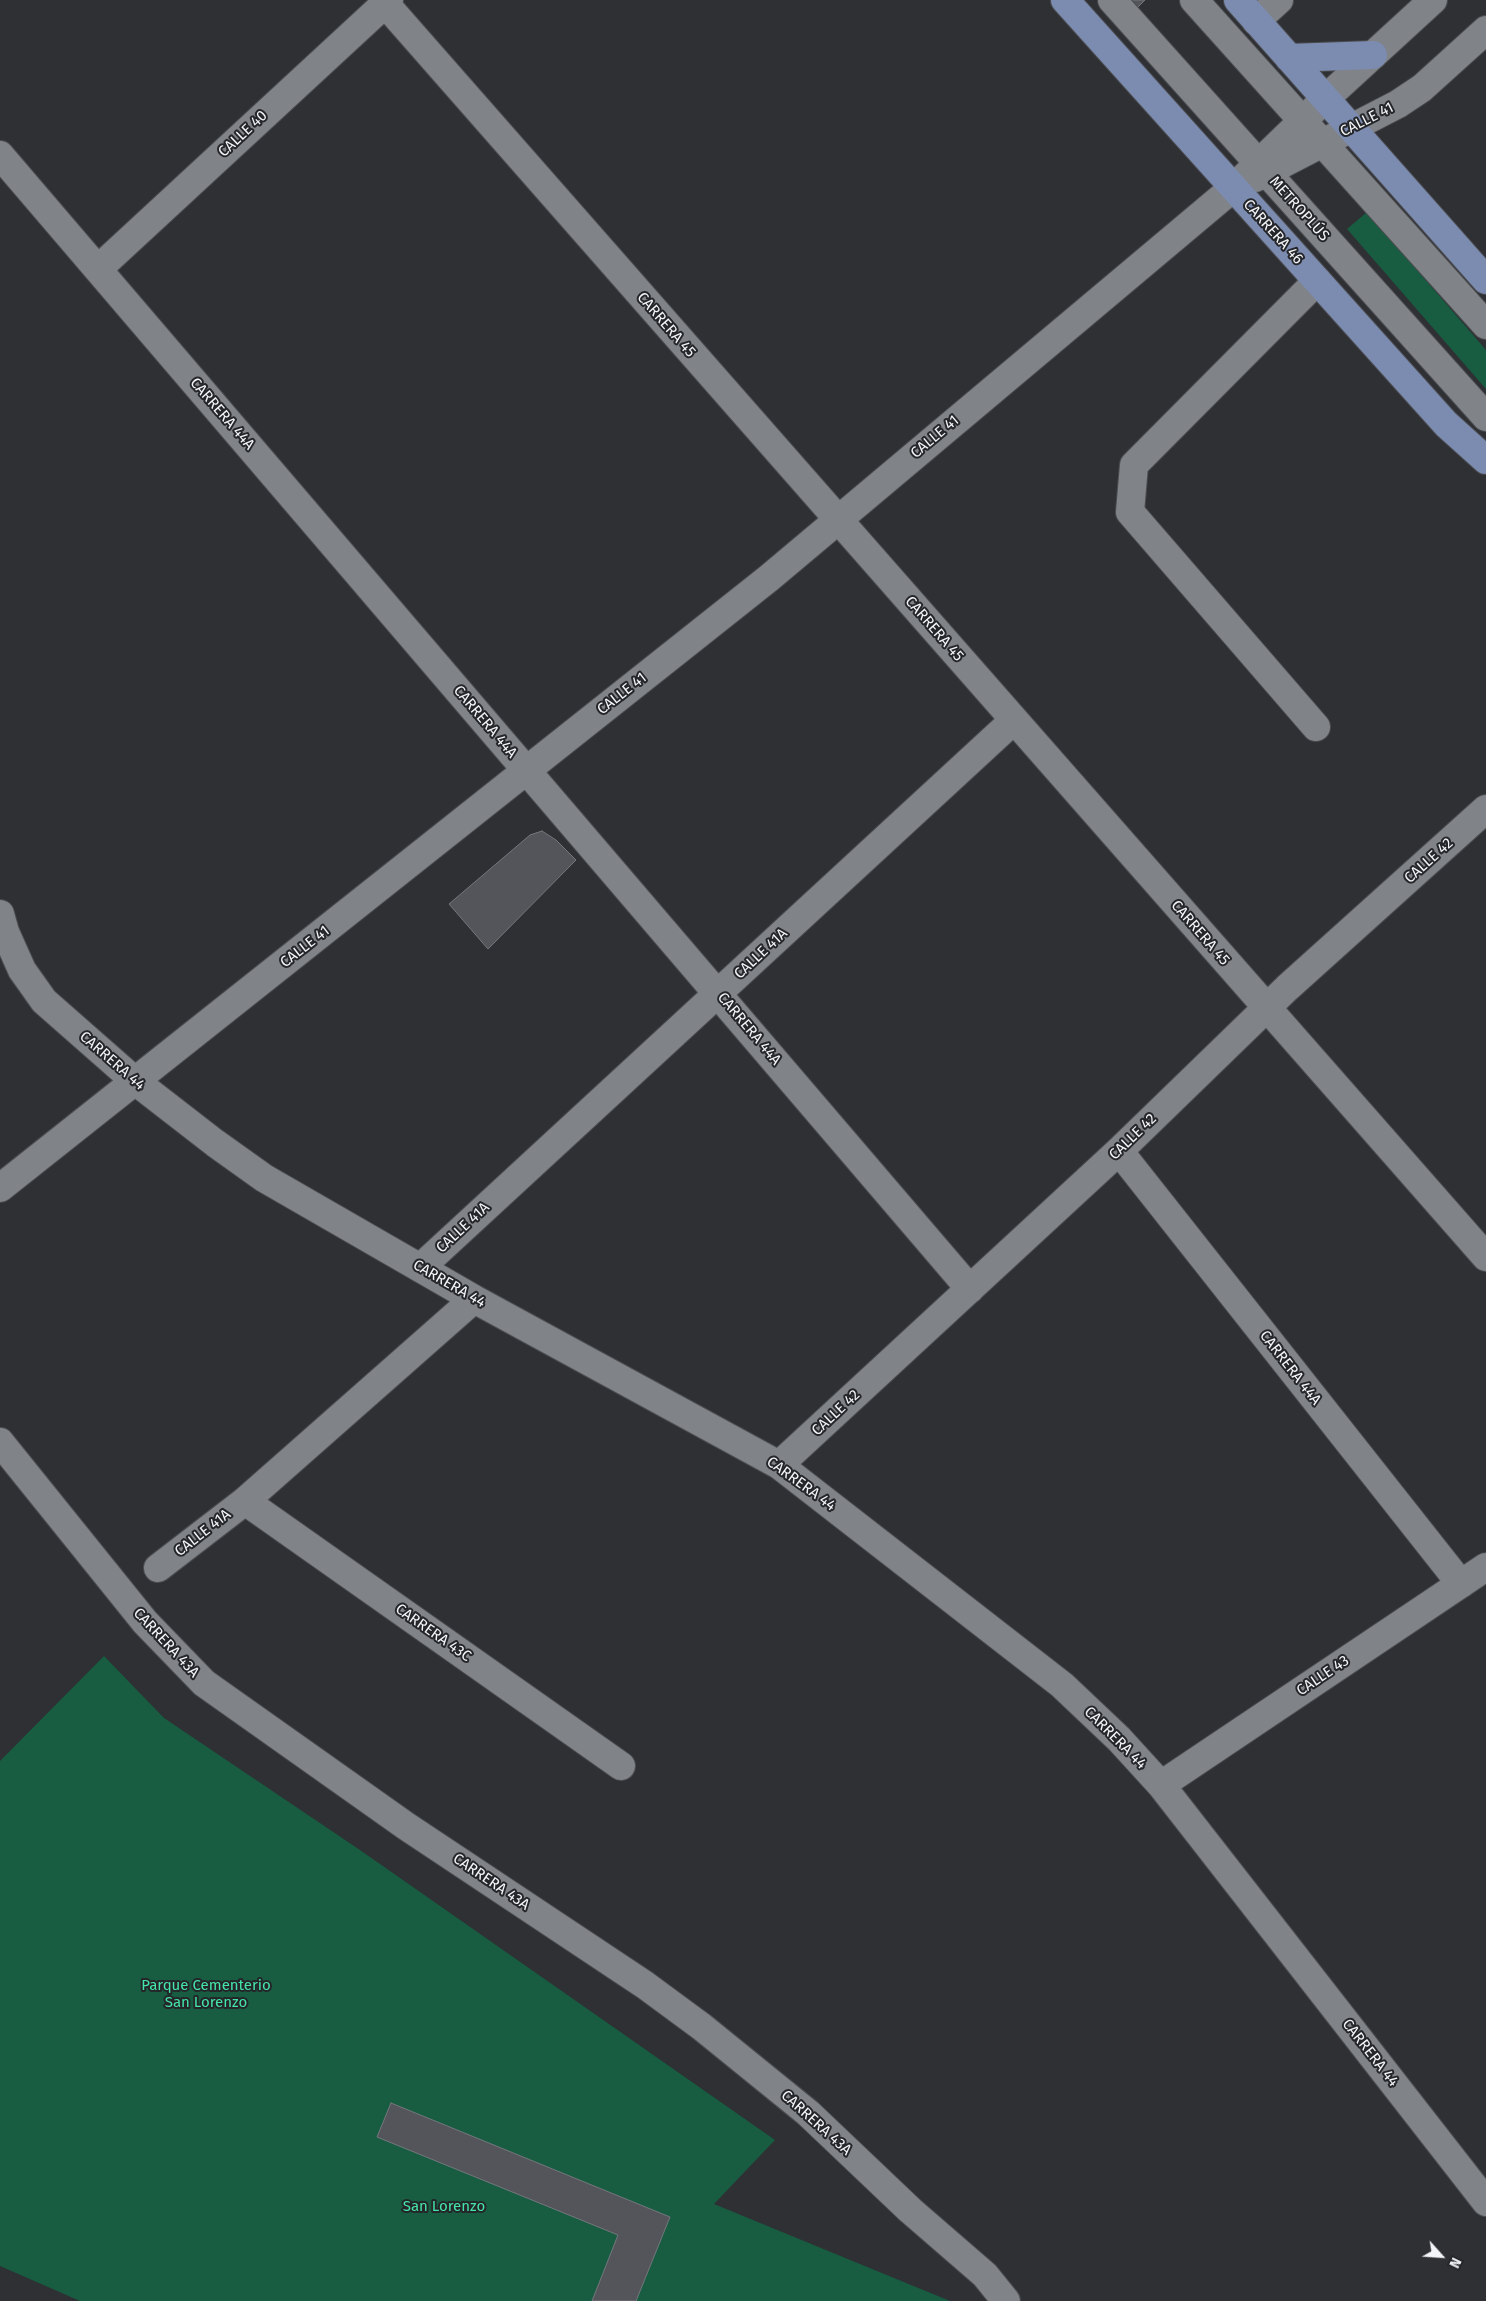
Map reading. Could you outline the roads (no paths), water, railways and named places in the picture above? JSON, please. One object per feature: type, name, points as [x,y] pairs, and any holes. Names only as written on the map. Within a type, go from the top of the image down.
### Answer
[{"type":"main road","name":"CARRERA 46","points":[[1065,0],[1446,424],[1486,460]]},
{"type":"main road","points":[[1238,0],[1486,280]]},
{"type":"main road","points":[[1289,58],[1374,55]]},
{"type":"main road","points":[[1446,424],[1486,474]]},
{"type":"street","name":"METROPLÚS","points":[[1112,0],[1486,417]]},
{"type":"street","points":[[1194,0],[1486,326]]},
{"type":"street","points":[[1256,21],[1279,0]]},
{"type":"street","name":"CALLE 41","points":[[1262,168],[1303,120],[1433,0]]},
{"type":"street","name":"CALLE 40","points":[[98,269],[385,1]]},
{"type":"street","name":"CARRERA 45","points":[[385,1],[837,519],[1486,1257]]},
{"type":"street","name":"CALLE 41","points":[[0,1188],[769,578],[1233,188],[1262,168],[1323,143],[1398,104],[1422,88],[1484,37]]},
{"type":"street","name":"CARRERA 44A","points":[[0,155],[970,1289]]},
{"type":"street","points":[[1316,727],[1130,512],[1134,465],[1317,281]]},
{"type":"street","name":"CALLE 41A","points":[[420,1268],[1014,720]]},
{"type":"street","name":"CALLE 42","points":[[779,1465],[1119,1151],[1266,1008],[1486,809]]},
{"type":"street","name":"CARRERA 44","points":[[0,914],[5,932],[22,970],[44,1002],[135,1082],[215,1143],[264,1178],[474,1299],[779,1465],[1062,1685],[1119,1739],[1161,1785],[1486,2202]]},
{"type":"street","name":"CARRERA 44A","points":[[1119,1151],[1461,1584]]},
{"type":"street","name":"CALLE 41A","points":[[158,1568],[245,1501],[474,1299]]},
{"type":"street","name":"CARRERA 43A","points":[[0,1442],[146,1622],[204,1684],[406,1826],[645,1985],[702,2027],[808,2113],[910,2210],[985,2275],[1006,2301]]},
{"type":"street","name":"CARRERA 43C","points":[[245,1501],[621,1766]]},
{"type":"street","name":"CALLE 43","points":[[1161,1785],[1486,1567]]},
{"type":"park label","name":"Parque Cementerio San Lorenzo","points":[[206,1994]]},
{"type":"park label","name":"San Lorenzo","points":[[444,2207]]}]
